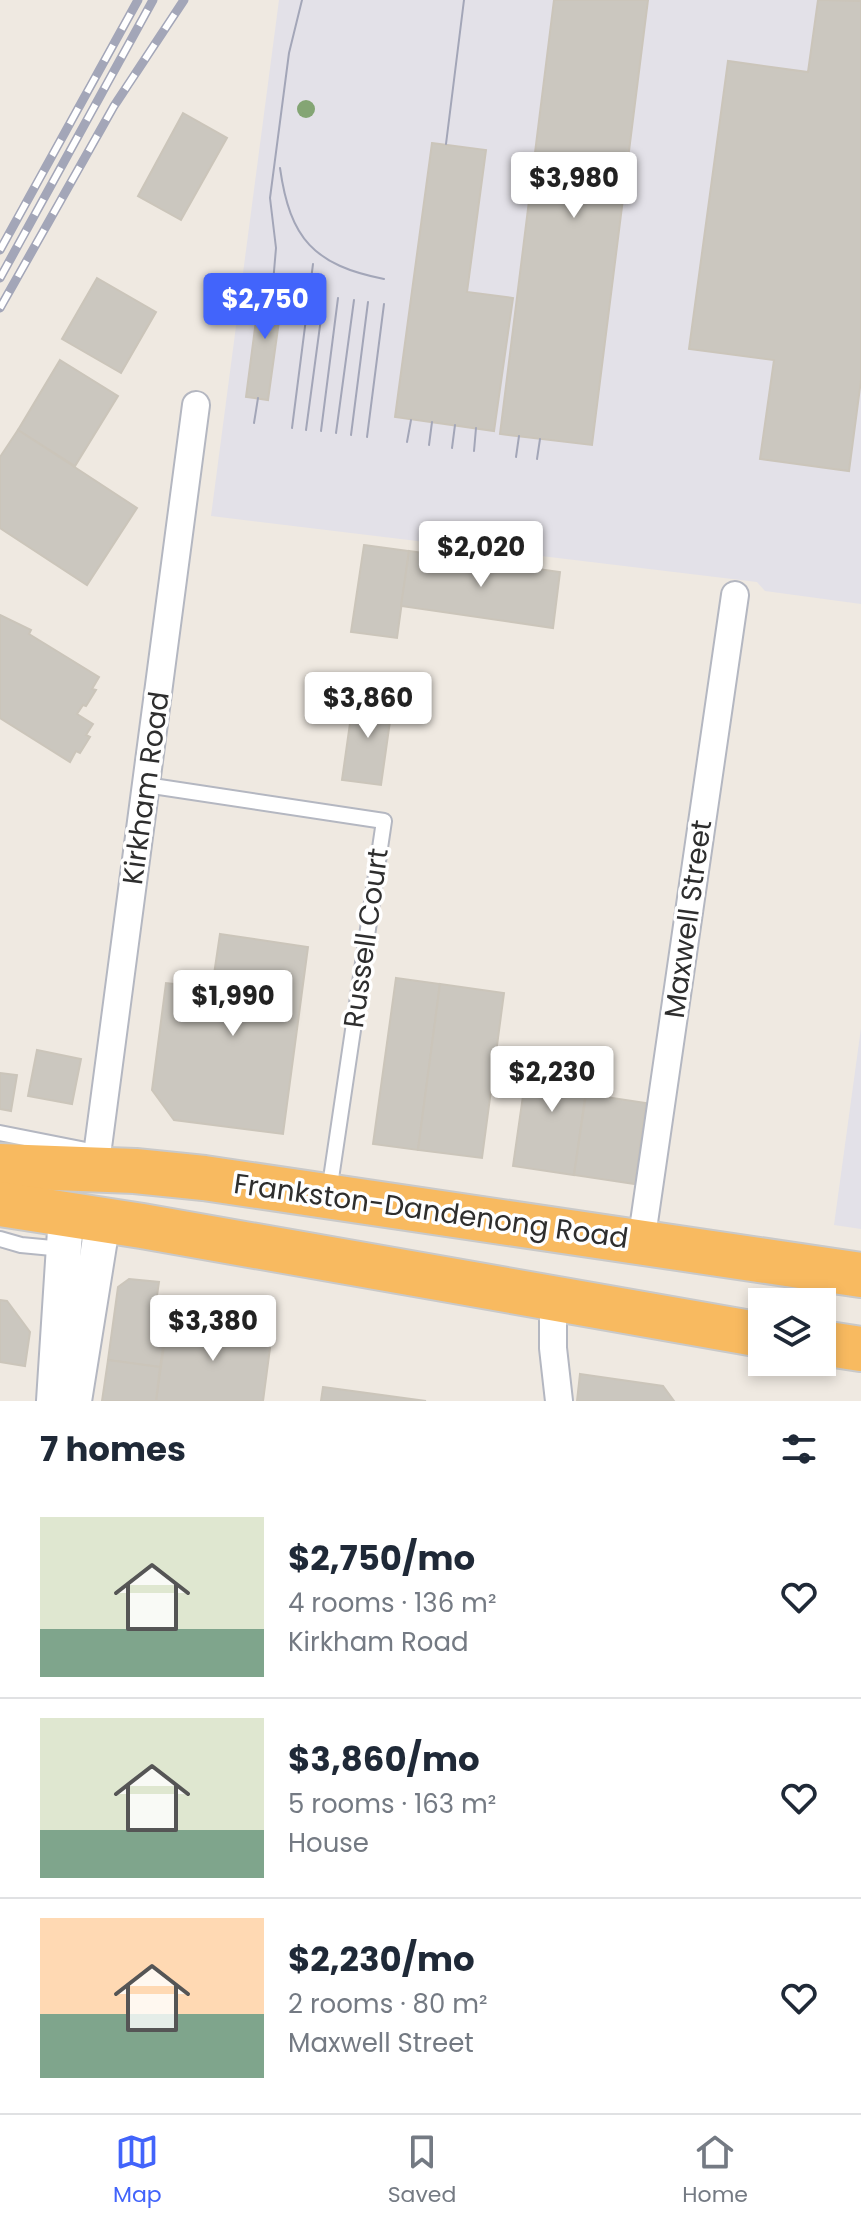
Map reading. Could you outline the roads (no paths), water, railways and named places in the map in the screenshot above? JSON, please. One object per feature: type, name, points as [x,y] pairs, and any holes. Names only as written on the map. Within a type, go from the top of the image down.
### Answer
[{"type":"highway","name":"Frankston-Dandenong Road","points":[[0,1166],[87,1202],[553,1299],[748,1332]]},
{"type":"highway","name":"Frankston-Dandenong Road","points":[[0,1204],[87,1202],[167,1173],[861,1275]]},
{"type":"highway","points":[[631,1311],[641,1243]]},
{"type":"highway","points":[[836,1345],[861,1349]]},
{"type":"street","name":"Kirkham Road","points":[[74,1401],[87,1202],[196,405]]},
{"type":"street","name":"Maxwell Street","points":[[641,1243],[735,595]]},
{"type":"street","points":[[56,1401],[87,1202]]},
{"type":"street","points":[[553,1299],[553,1348],[559,1401]]},
{"type":"lane","name":"Russell Court","points":[[146,785],[384,821],[328,1197]]},
{"type":"lane","points":[[0,1133],[87,1202]]},
{"type":"lane","name":"Frankston-Dandenong Road","points":[[0,1239],[21,1245],[87,1202]]},
{"type":"tram line","points":[[273,283],[276,248],[270,198],[289,53],[302,0]]},
{"type":"tram line","points":[[446,144],[464,0]]},
{"type":"tram line","points":[[280,168],[291,213],[310,245],[340,266],[384,279]]},
{"type":"tram line","points":[[292,428],[313,264]]},
{"type":"tram line","points":[[306,430],[324,296]]},
{"type":"tram line","points":[[321,431],[338,298]]},
{"type":"tram line","points":[[336,433],[354,300]]},
{"type":"tram line","points":[[351,435],[368,302]]},
{"type":"tram line","points":[[367,437],[384,304]]},
{"type":"tram line","points":[[254,423],[258,398]]},
{"type":"tram line","points":[[407,442],[411,420]]},
{"type":"tram line","points":[[429,445],[432,422]]},
{"type":"tram line","points":[[452,448],[455,425]]},
{"type":"tram line","points":[[474,451],[476,428]]},
{"type":"tram line","points":[[516,457],[519,436]]},
{"type":"tram line","points":[[537,459],[540,439]]},
{"type":"railway","points":[[0,250],[138,0]]},
{"type":"railway","points":[[0,278],[153,0]]},
{"type":"railway","points":[[0,308],[114,106],[184,0]]}]
